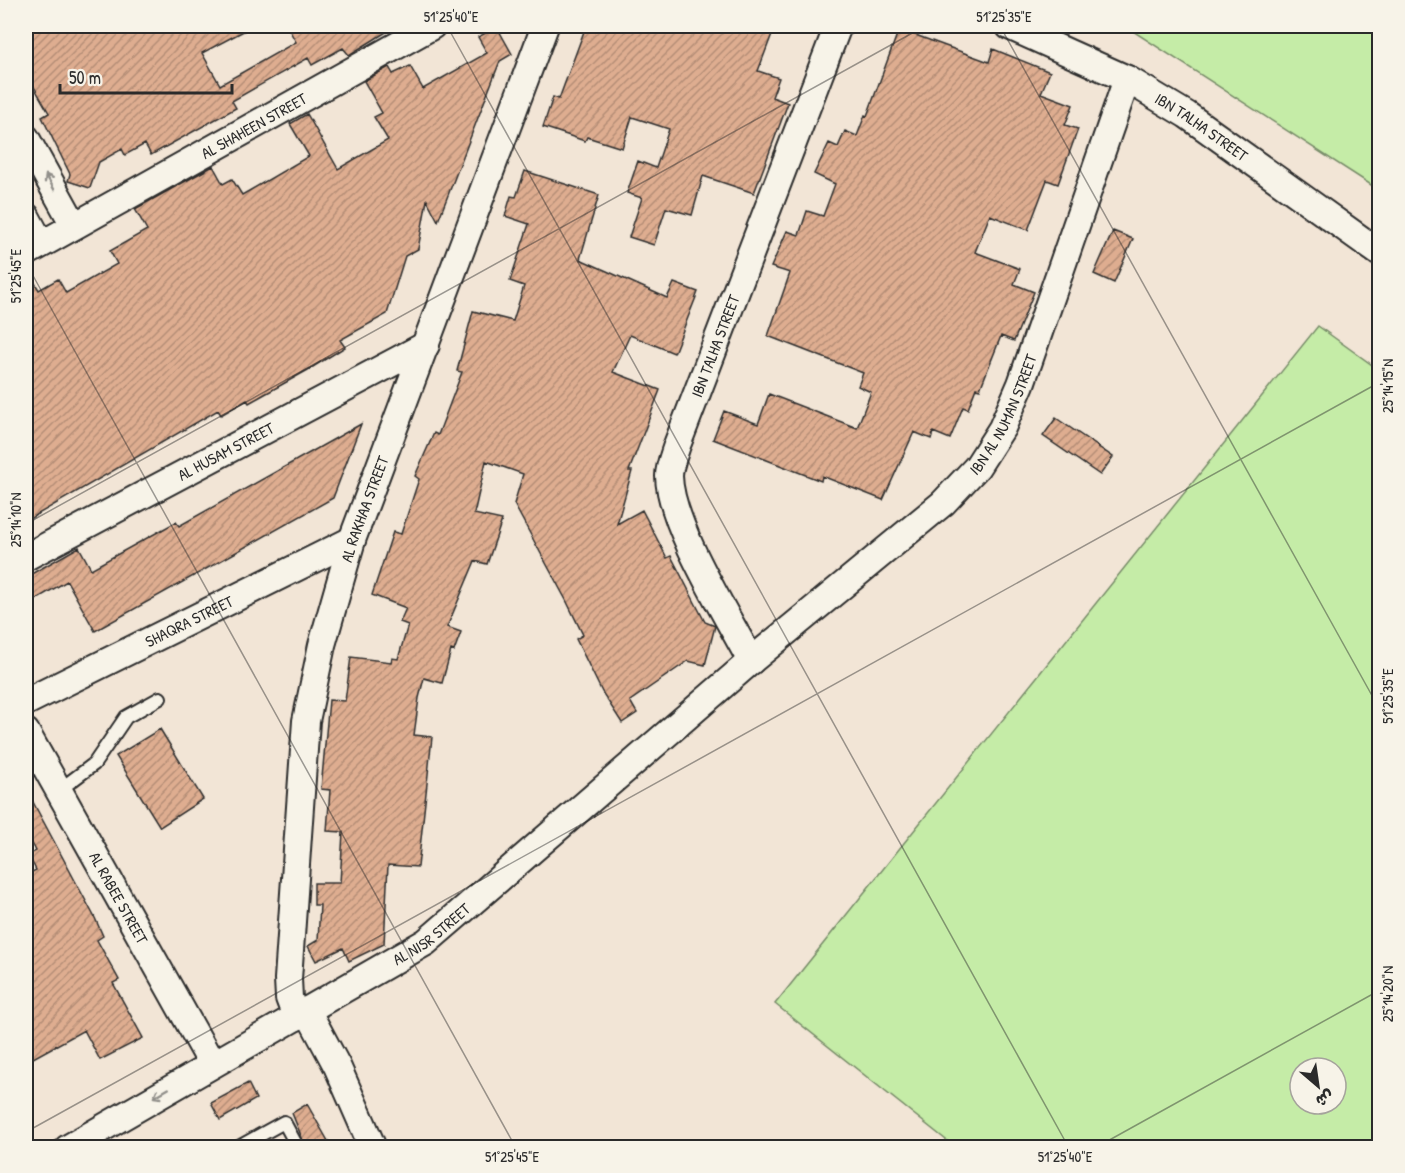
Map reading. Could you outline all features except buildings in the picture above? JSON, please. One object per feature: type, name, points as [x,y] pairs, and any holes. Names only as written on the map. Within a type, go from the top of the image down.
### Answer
[{"type":"street","name":"AL SHAHEEN STREET","points":[[26,216],[33,248],[432,26]]},
{"type":"street","name":"AL RAKHAA STREET","points":[[374,1148],[337,1066],[301,1013],[288,989],[306,721],[322,645],[352,540],[545,26]]},
{"type":"street","name":"IBN TALHA STREET","points":[[751,661],[679,523],[671,494],[669,474],[677,445],[838,26]]},
{"type":"street","name":"IBN TALHA STREET","points":[[1009,26],[1127,80],[1187,115],[1380,253]]},
{"type":"street","name":"IBN AL NUMAN STREET","points":[[751,661],[943,503],[977,467],[1002,428],[1021,384],[1127,80]]},
{"type":"street","points":[[26,138],[74,225]]},
{"type":"street","name":"AL HUSAM STREET","points":[[26,557],[426,345]]},
{"type":"street","name":"SHAQRA STREET","points":[[26,702],[352,540]]},
{"type":"street","name":"AL NISR STREET","points":[[68,1148],[426,942],[751,661]]},
{"type":"street","name":"AL RABEE STREET","points":[[26,732],[212,1064]]},
{"type":"lane","points":[[58,791],[94,764],[126,717],[160,699]]},
{"type":"lane","points":[[237,1148],[284,1122],[298,1148]]},
{"type":"green space","points":[[1125,26],[1379,26],[1379,190]]},
{"type":"green space","points":[[1318,326],[1379,370],[1379,1147],[955,1147],[775,1004]]}]
